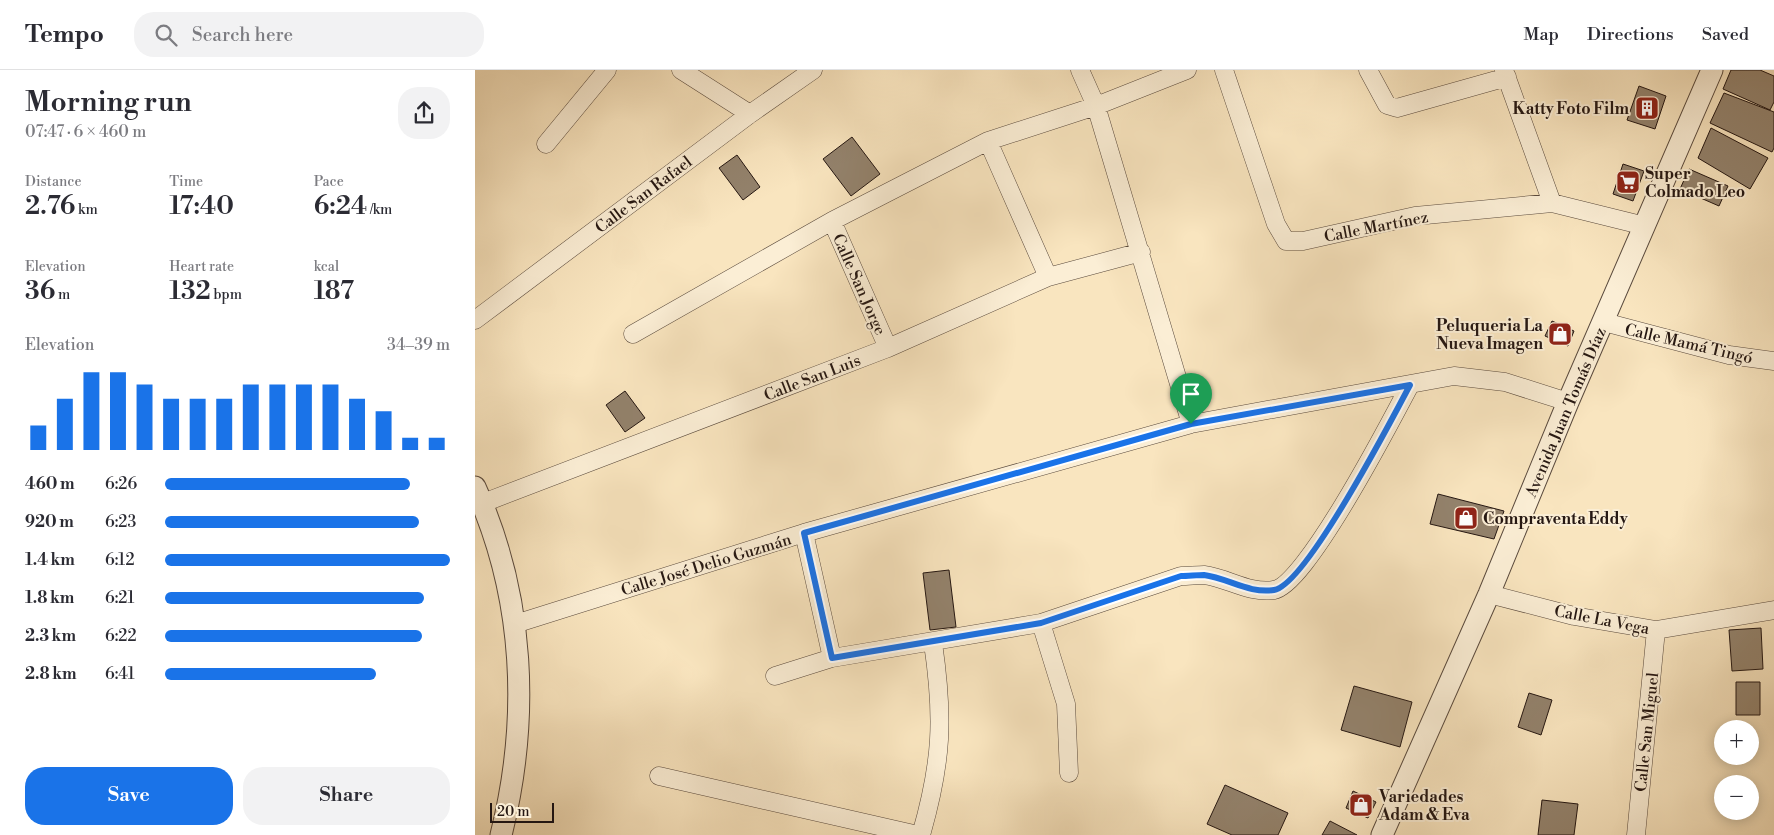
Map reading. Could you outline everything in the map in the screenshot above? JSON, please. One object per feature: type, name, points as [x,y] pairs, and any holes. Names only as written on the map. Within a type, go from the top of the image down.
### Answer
[{"type":"street","points":[[547,144],[607,70]]},
{"type":"street","points":[[681,70],[750,114]]},
{"type":"street","name":"Calle San Rafael","points":[[475,320],[750,114],[813,70]]},
{"type":"street","points":[[1080,70],[1096,106],[1191,424]]},
{"type":"street","points":[[633,334],[832,221],[988,142],[1096,106],[1187,70]]},
{"type":"street","name":"Calle Martínez","points":[[1224,70],[1276,224],[1286,241],[1303,241],[1415,216],[1551,203],[1645,226]]},
{"type":"street","points":[[1369,70],[1387,105],[1397,108],[1506,74],[1551,203]]},
{"type":"street","name":"Avenida Juan Tomás Díaz","points":[[1382,835],[1489,594],[1568,402],[1712,70]]},
{"type":"street","points":[[988,142],[1048,277]]},
{"type":"street","name":"Calle San Jorge","points":[[832,221],[888,348]]},
{"type":"street","name":"Calle San Luis","points":[[479,495],[888,348],[1048,277],[1141,252]]},
{"type":"street","name":"Calle Mamá Tingó","points":[[1603,322],[1729,354],[1774,362]]},
{"type":"street","name":"Calle José Delio Guzmán","points":[[515,624],[804,533],[1191,424],[1454,376],[1505,382],[1568,402]]},
{"type":"street","points":[[775,676],[832,658],[933,643],[1041,623],[1181,576],[1204,575],[1250,589],[1276,590],[1294,577],[1356,487],[1410,385]]},
{"type":"street","points":[[479,495],[502,563],[515,624],[519,666],[518,751],[501,835]]},
{"type":"street","points":[[804,533],[832,658]]},
{"type":"street","name":"Calle La Vega","points":[[1489,594],[1574,616],[1656,630],[1774,610]]},
{"type":"street","points":[[1041,623],[1066,704],[1069,773]]},
{"type":"street","name":"Calle San Miguel","points":[[1636,835],[1656,630]]},
{"type":"street","points":[[659,776],[920,835],[935,788],[941,739],[940,688],[933,643]]},
{"type":"building","points":[[1731,70],[1760,70],[1774,76],[1774,102],[1770,110],[1723,89]]},
{"type":"building","name":"Katty Foto Film","points":[[1639,86],[1666,96],[1655,129],[1627,120]]},
{"type":"building","points":[[1724,93],[1774,112],[1774,148],[1772,152],[1710,123]]},
{"type":"building","points":[[1711,128],[1768,158],[1750,189],[1698,158]]},
{"type":"building","points":[[852,137],[880,174],[851,196],[823,159]]},
{"type":"building","points":[[737,155],[760,187],[743,200],[719,168]]},
{"type":"building","name":"Super Colmado Leo","points":[[1623,164],[1644,171],[1633,201],[1613,194]]},
{"type":"building","points":[[1689,169],[1728,186],[1719,206],[1680,189]]},
{"type":"building","name":"Peluqueria La Nueva Imagen","points":[[1552,321],[1574,331],[1568,346],[1545,336]]},
{"type":"building","points":[[625,391],[645,418],[625,432],[606,405]]},
{"type":"building","name":"Compraventa Eddy","points":[[1438,494],[1504,511],[1494,539],[1430,524]]},
{"type":"building","points":[[949,570],[956,627],[930,630],[923,573]]},
{"type":"building","points":[[1761,628],[1763,669],[1732,671],[1729,630]]},
{"type":"building","points":[[1736,682],[1760,682],[1760,715],[1736,715]]},
{"type":"building","points":[[1354,686],[1412,702],[1400,747],[1341,730]]},
{"type":"building","points":[[1529,693],[1552,700],[1541,735],[1518,727]]},
{"type":"building","points":[[1225,785],[1288,813],[1278,835],[1232,835],[1207,824]]},
{"type":"building","name":"Variedades Adam & Eva","points":[[1353,791],[1376,802],[1368,818],[1346,808]]},
{"type":"building","points":[[1542,800],[1578,804],[1574,835],[1538,835]]},
{"type":"building","points":[[1330,821],[1357,835],[1322,835]]},
{"type":"place","name":"Katty Foto Film","points":[[1647,108]]},
{"type":"place","name":"Super Colmado Leo","points":[[1628,182]]},
{"type":"place","name":"Peluqueria La Nueva Imagen","points":[[1560,334]]},
{"type":"place","name":"Compraventa Eddy","points":[[1466,518]]},
{"type":"place","name":"Variedades Adam & Eva","points":[[1361,805]]},
{"type":"route","points":[[1410,385],[1356,487],[1294,577],[1276,590],[1250,589],[1204,575],[1181,576],[1041,623],[933,643],[832,658],[804,533],[1191,424],[1410,385]]}]
